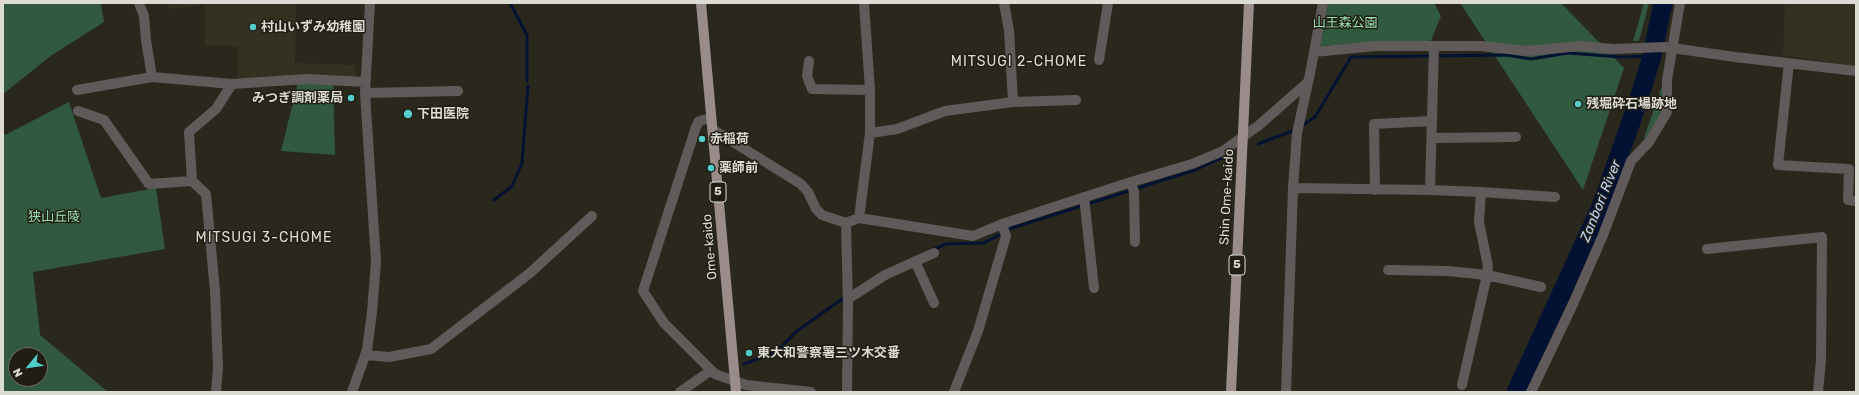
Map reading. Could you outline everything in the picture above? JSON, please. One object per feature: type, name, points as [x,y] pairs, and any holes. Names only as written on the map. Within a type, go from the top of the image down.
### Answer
[{"type":"main road","name":"Ome-kaido","points":[[701,3],[736,392]]},
{"type":"main road","name":"Shin Ome-kaido","points":[[1231,392],[1249,3]]},
{"type":"street","points":[[139,3],[144,16],[152,77]]},
{"type":"street","points":[[352,392],[365,355],[372,312],[376,262],[365,93],[370,3]]},
{"type":"street","points":[[859,218],[870,133],[870,90],[864,3]]},
{"type":"street","points":[[1004,3],[1009,30],[1013,102]]},
{"type":"street","points":[[1098,60],[1108,3]]},
{"type":"street","points":[[1286,392],[1293,188],[1298,128],[1323,3]]},
{"type":"street","points":[[1531,392],[1574,304],[1603,235],[1631,161],[1649,142],[1667,112],[1669,47],[1680,3]]},
{"type":"street","points":[[1314,52],[1375,46],[1434,52],[1502,47],[1527,51],[1581,46],[1613,49],[1669,47],[1735,57],[1856,71]]},
{"type":"street","points":[[1430,190],[1434,52]]},
{"type":"street","points":[[809,61],[807,76],[812,89],[870,90]]},
{"type":"street","points":[[1789,63],[1778,165],[1849,169],[1848,200],[1856,201]]},
{"type":"street","points":[[77,90],[152,77],[232,84],[306,79],[365,82]]},
{"type":"street","points":[[712,129],[801,184],[808,192],[816,209],[822,215],[846,223],[859,218],[973,236],[1002,224],[1084,197],[1192,164],[1223,151],[1243,138],[1307,82]]},
{"type":"street","points":[[216,392],[218,368],[215,298],[206,194],[192,181],[189,132],[216,109],[232,84]]},
{"type":"street","points":[[365,93],[458,91]]},
{"type":"street","points":[[870,133],[897,129],[945,111],[1013,102],[1076,100]]},
{"type":"street","points":[[78,111],[104,120],[149,184],[192,181]]},
{"type":"street","points":[[711,118],[699,121],[696,127],[643,291],[664,323],[710,370],[725,378],[736,380],[746,385],[811,392]]},
{"type":"street","points":[[1375,190],[1374,124],[1432,121]]},
{"type":"street","points":[[1432,138],[1516,137]]},
{"type":"street","points":[[1131,182],[1134,192],[1136,242]]},
{"type":"street","points":[[1293,188],[1430,190],[1555,197]]},
{"type":"street","points":[[1462,385],[1488,266],[1479,222],[1481,192]]},
{"type":"street","points":[[1084,197],[1094,288]]},
{"type":"street","points":[[365,355],[389,358],[431,349],[530,273],[592,216]]},
{"type":"street","points":[[846,223],[848,392]]},
{"type":"street","points":[[954,392],[978,331],[1006,236],[1002,224]]},
{"type":"street","points":[[1707,249],[1822,237],[1821,360],[1818,392]]},
{"type":"street","points":[[848,296],[885,275],[934,253]]},
{"type":"street","points":[[915,261],[934,303]]},
{"type":"street","points":[[1388,270],[1448,270],[1487,275],[1541,287]]},
{"type":"street","points":[[680,392],[710,370]]},
{"type":"street","points":[[736,380],[744,392]]},
{"type":"shaded area","points":[[168,3],[296,3],[295,63],[355,65],[356,77],[238,81],[238,46],[205,46],[205,5],[169,9]]},
{"type":"shaded area","points":[[1785,3],[1856,3],[1856,67],[1783,55]]},
{"type":"green space","points":[[3,3],[101,3],[104,22],[52,55],[3,94]]},
{"type":"green space","name":"山王森公園","points":[[1328,3],[1434,3],[1441,16],[1430,43],[1375,42],[1320,46]]},
{"type":"green space","points":[[1460,3],[1561,3],[1624,68],[1583,190]]},
{"type":"green space","points":[[1644,3],[1649,3],[1639,41],[1633,41]]},
{"type":"green space","points":[[298,82],[333,82],[335,155],[281,151]]},
{"type":"green space","points":[[1663,83],[1664,109],[1645,139],[1644,138]]},
{"type":"green space","name":"狭山丘陵","points":[[69,102],[101,198],[156,188],[165,249],[33,272],[40,335],[108,392],[3,392],[3,132],[5,135]]},
{"type":"waterway","points":[[510,3],[527,35],[527,81]]},
{"type":"waterway","name":"Zanbori River","points":[[1516,392],[1601,207],[1639,99],[1652,56],[1663,3]]},
{"type":"waterway","points":[[1300,127],[1315,117],[1351,57],[1506,55],[1531,59],[1568,53],[1621,57],[1652,56]]},
{"type":"waterway","points":[[494,200],[512,186],[522,163],[528,86]]},
{"type":"waterway","points":[[1258,144],[1295,130]]},
{"type":"waterway","points":[[932,250],[946,244],[984,243],[1012,228],[1195,170],[1226,156]]},
{"type":"waterway","points":[[744,364],[776,352],[797,331],[845,297]]},
{"type":"place","name":"村山いずみ幼稚園","points":[[253,27]]},
{"type":"place","name":"みつぎ調剤薬局","points":[[351,98]]},
{"type":"place","name":"残堀砕石場跡地","points":[[1578,104]]},
{"type":"place","name":"下田医院","points":[[408,114]]},
{"type":"place","name":"赤稲荷","points":[[702,139]]},
{"type":"place","name":"薬師前","points":[[711,168]]},
{"type":"place","name":"東大和警察署三ツ木交番","points":[[749,353]]},
{"type":"district","name":"MITSUGI 2-CHOME","points":[[1019,62]]},
{"type":"district","name":"MITSUGI 3-CHOME","points":[[264,238]]}]
